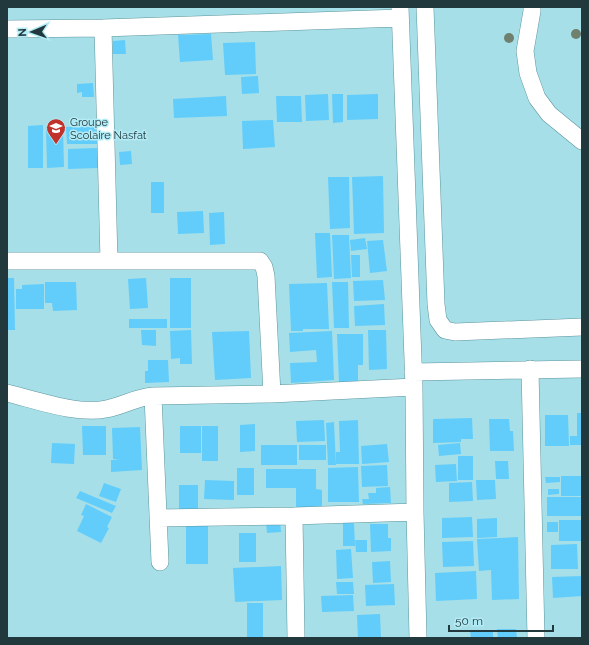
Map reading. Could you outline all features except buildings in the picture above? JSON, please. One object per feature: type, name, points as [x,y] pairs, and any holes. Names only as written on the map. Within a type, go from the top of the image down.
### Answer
[{"type":"street","points":[[425,7],[436,304],[438,320],[445,330],[455,332],[582,327]]},
{"type":"street","points":[[532,7],[525,51],[528,74],[537,98],[549,114],[582,141]]},
{"type":"street","points":[[7,29],[102,28],[400,12],[413,380],[418,638]]},
{"type":"street","points":[[102,28],[109,261]]},
{"type":"street","points":[[7,261],[260,261],[264,267],[266,276],[272,394]]},
{"type":"street","points":[[530,369],[536,638]]},
{"type":"street","points":[[7,393],[62,407],[85,410],[105,409],[119,406],[141,397],[153,396],[272,394],[530,369],[582,369]]},
{"type":"street","points":[[153,396],[160,562]]},
{"type":"street","points":[[158,518],[415,512]]},
{"type":"street","points":[[294,516],[296,638]]},
{"type":"place","name":"Groupe Scolaire Nasfat","points":[[56,145]]}]
